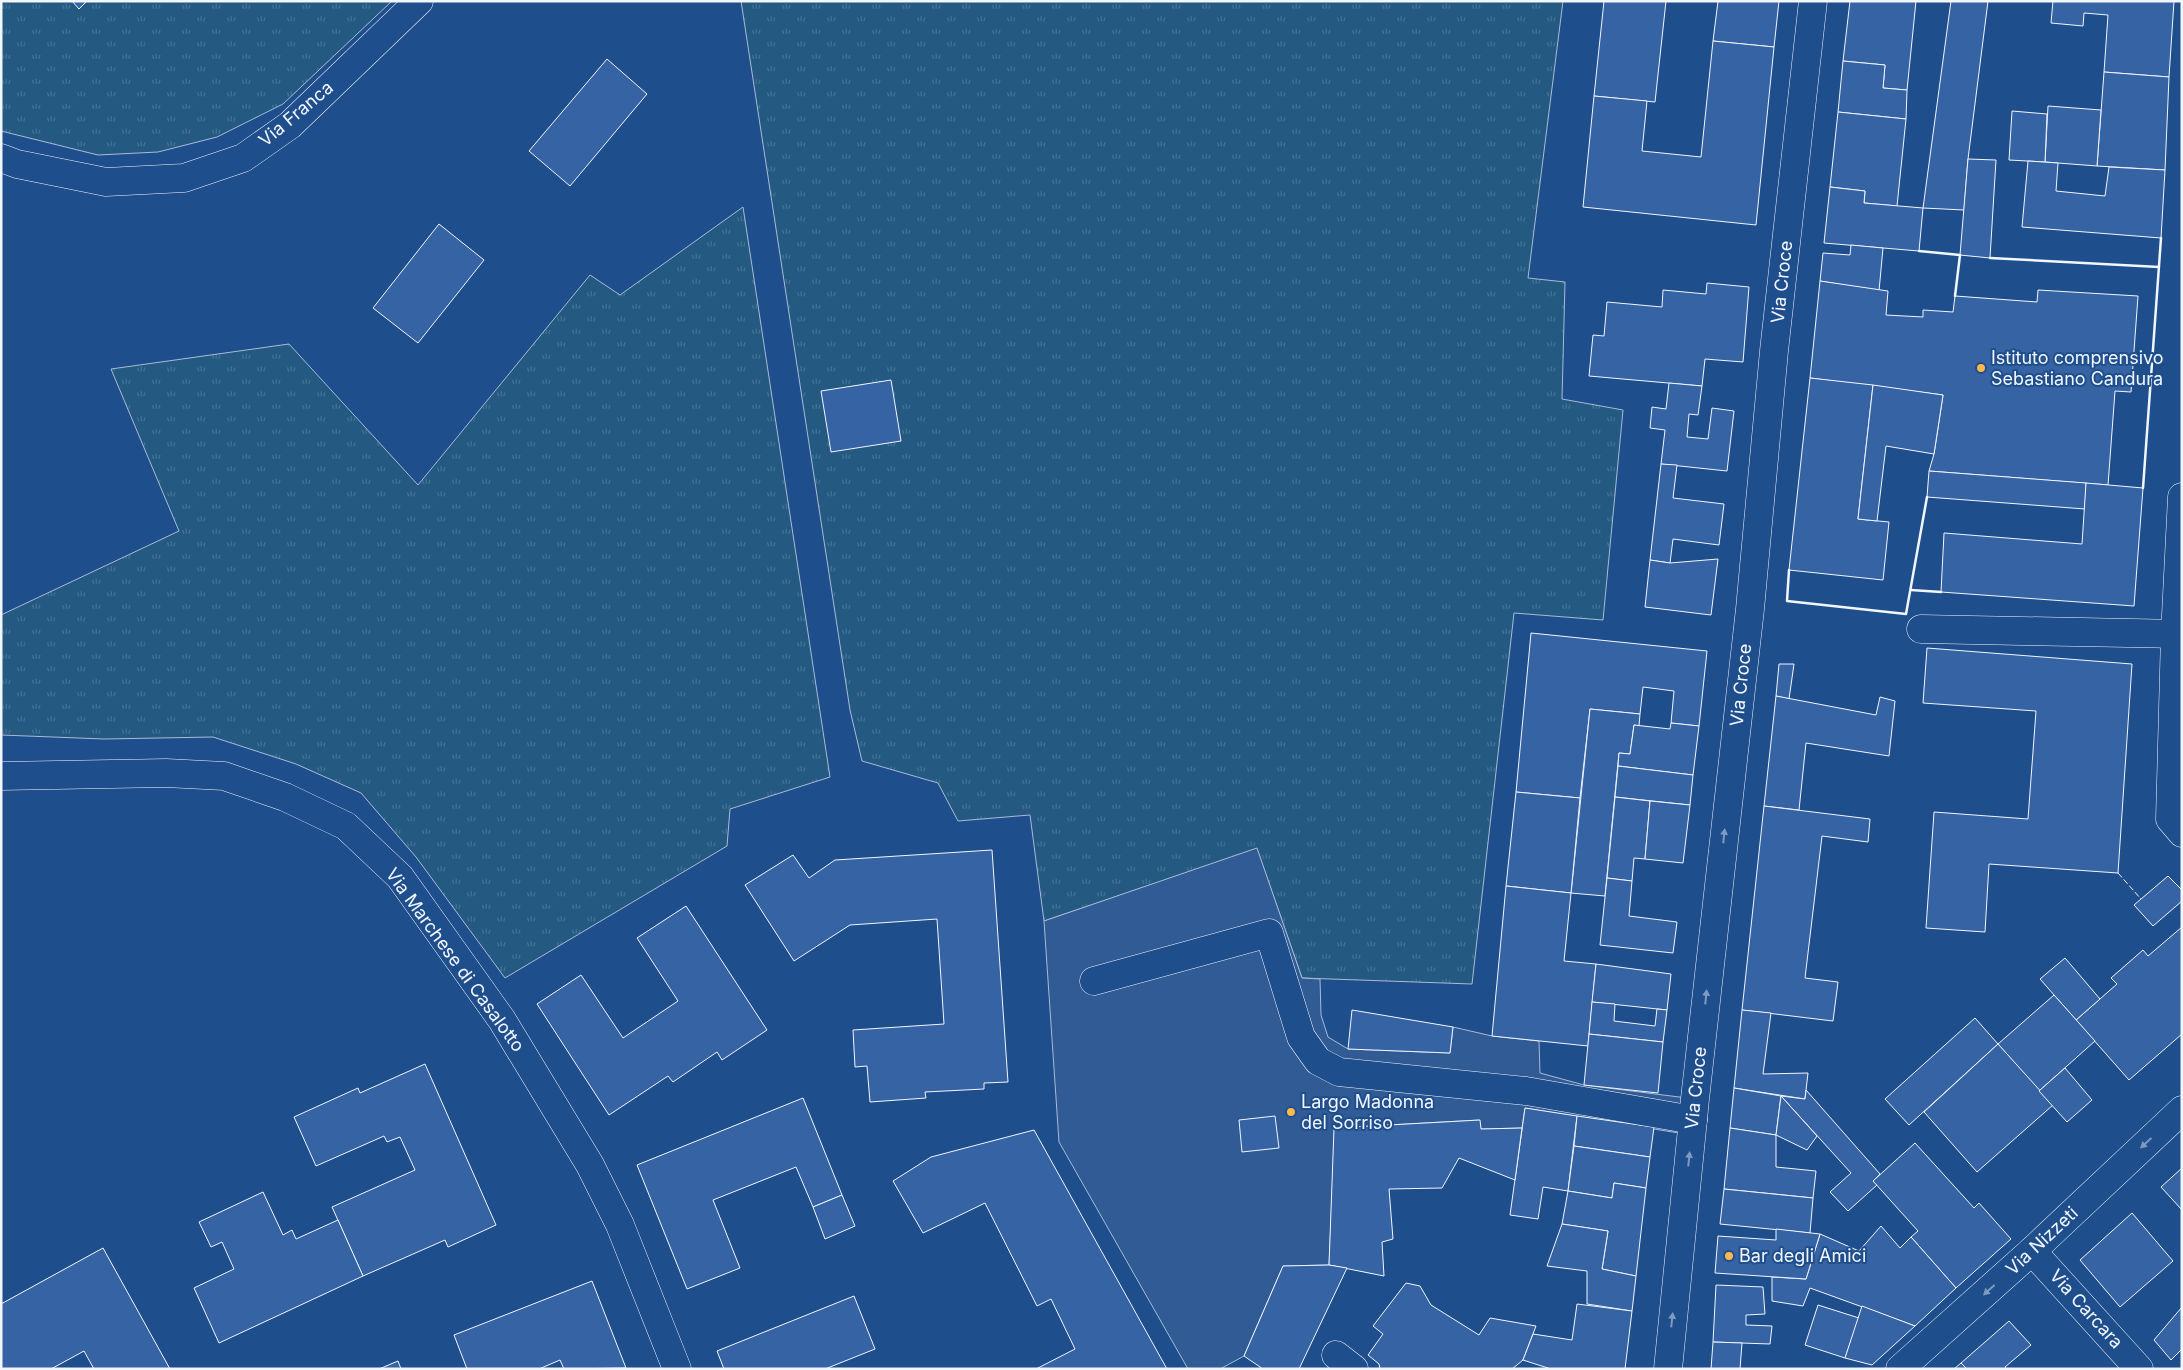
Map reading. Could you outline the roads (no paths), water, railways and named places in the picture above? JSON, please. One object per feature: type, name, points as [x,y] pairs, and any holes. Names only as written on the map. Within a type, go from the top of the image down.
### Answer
[{"type":"street","name":"Via Franca","points":[[1,158],[17,164],[106,182],[184,178],[243,158],[290,125],[419,1]]},
{"type":"street","name":"Via Croce","points":[[1668,1369],[1693,1120],[1750,609],[1774,351],[1813,1]]},
{"type":"street","points":[[2182,496],[2170,818],[2182,833]]},
{"type":"street","points":[[1921,629],[2178,635]]},
{"type":"street","name":"Via Marchese di Casalotto","points":[[1,776],[166,774],[224,776],[285,797],[346,826],[400,878],[502,1020],[590,1165],[620,1226],[677,1369]]},
{"type":"street","points":[[1094,981],[1269,933],[1301,1037],[1318,1061],[1339,1072],[1526,1091],[1693,1120]]},
{"type":"street","name":"Via Nizzeti","points":[[1900,1369],[2032,1251],[2182,1110]]},
{"type":"street","name":"Via Carcara","points":[[2032,1251],[2139,1369]]},
{"type":"place","name":"Istituto comprensivo Sebastiano Candura","points":[[1981,368]]},
{"type":"place","name":"Largo Madonna del Sorriso","points":[[1291,1112]]},
{"type":"place","name":"Bar degli Amici","points":[[1729,1256]]}]
